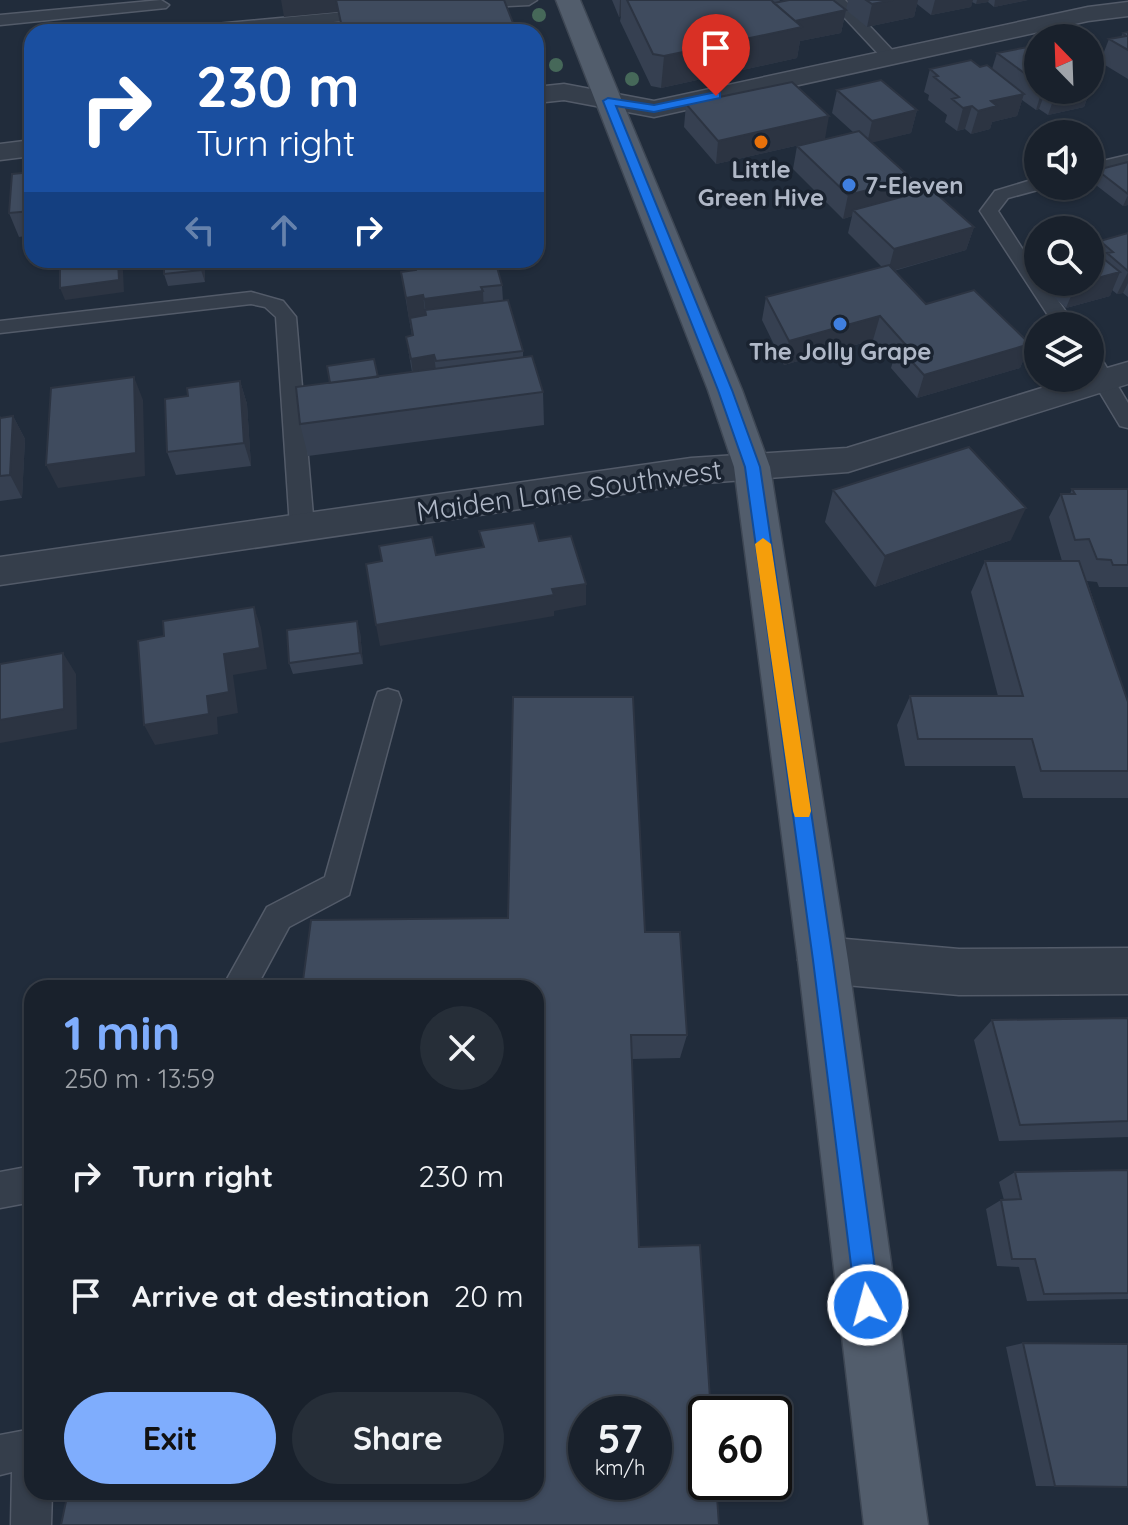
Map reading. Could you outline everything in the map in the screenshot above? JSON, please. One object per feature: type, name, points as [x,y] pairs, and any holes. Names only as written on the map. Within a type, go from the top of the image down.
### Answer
[{"type":"main road","points":[[568,0],[725,390],[752,467],[823,960],[896,1525]]},
{"type":"street","points":[[544,94],[564,92],[654,109],[1088,14],[1128,9]]},
{"type":"street","points":[[0,152],[24,149]]},
{"type":"street","name":"Maiden Lane Southwest","points":[[0,571],[691,471],[848,460],[1107,370]]},
{"type":"street","points":[[823,960],[959,972],[1128,971]]},
{"type":"lane","points":[[450,7],[529,0]]},
{"type":"lane","points":[[836,0],[890,57]]},
{"type":"lane","points":[[0,20],[161,5]]},
{"type":"lane","points":[[269,24],[387,13]]},
{"type":"lane","points":[[1104,166],[1128,160]]},
{"type":"lane","points":[[1024,188],[999,195],[992,201],[989,211],[1056,312]]},
{"type":"lane","points":[[0,327],[119,310],[251,298],[269,301],[282,308],[286,317],[302,527]]},
{"type":"lane","points":[[1107,370],[1128,421]]},
{"type":"lane","points":[[244,980],[263,938],[279,915],[338,885],[388,700]]},
{"type":"lane","points":[[0,1190],[24,1186]]},
{"type":"lane","points":[[0,1455],[24,1450]]},
{"type":"lane","points":[[31,1500],[31,1525]]},
{"type":"building","points":[[336,0],[504,0],[513,24],[341,24]]},
{"type":"building","points":[[627,0],[771,0],[802,27],[664,56],[653,54]]},
{"type":"building","points":[[833,0],[846,10],[795,21],[774,3]]},
{"type":"building","points":[[866,0],[893,0],[872,4]]},
{"type":"building","points":[[1128,32],[1128,50],[1109,39],[1126,36],[1123,33]]},
{"type":"building","points":[[1024,48],[1024,73],[997,53]]},
{"type":"building","points":[[971,60],[980,67],[987,65],[1024,94],[991,101],[997,106],[978,111],[972,106],[963,108],[952,99],[959,97],[934,77],[938,76],[930,69]]},
{"type":"building","points":[[881,80],[917,110],[872,121],[837,90]]},
{"type":"building","points":[[792,82],[829,116],[718,141],[686,104]]},
{"type":"building","points":[[859,131],[912,179],[848,195],[797,146]]},
{"type":"building","points":[[1128,162],[1128,194],[1104,175],[1104,168]]},
{"type":"building","points":[[24,173],[24,212],[9,213],[12,174]]},
{"type":"building","points":[[931,189],[974,227],[894,249],[853,210]]},
{"type":"building","points":[[1128,233],[1128,271],[1107,253],[1113,252],[1104,244],[1104,240]]},
{"type":"building","points":[[1104,259],[1120,272],[1104,276]]},
{"type":"building","points":[[889,265],[926,304],[974,290],[1024,338],[1024,346],[924,375],[897,345],[905,344],[880,316],[789,341],[766,297]]},
{"type":"building","points":[[60,268],[118,268],[119,280],[60,288]]},
{"type":"building","points":[[164,268],[201,268],[201,270],[164,274]]},
{"type":"building","points":[[497,268],[502,285],[481,287],[483,291],[424,299],[423,295],[406,298],[401,272]]},
{"type":"building","points":[[508,300],[523,351],[436,361],[434,355],[411,359],[406,337],[413,335],[410,318],[426,315],[425,310]]},
{"type":"building","points":[[532,356],[543,392],[300,424],[296,387]]},
{"type":"building","points":[[374,359],[378,377],[330,383],[327,366]]},
{"type":"building","points":[[134,377],[136,453],[46,465],[51,388]]},
{"type":"building","points":[[240,381],[244,443],[167,452],[165,399],[188,396],[187,388]]},
{"type":"building","points":[[13,416],[10,475],[0,476],[0,418]]},
{"type":"building","points":[[969,447],[1026,508],[885,556],[833,490]]},
{"type":"building","points":[[1072,489],[1128,489],[1128,565],[1113,565],[1111,560],[1097,559],[1089,539],[1075,540],[1061,494],[1075,494]]},
{"type":"building","points":[[534,523],[539,541],[571,536],[586,584],[552,589],[554,595],[376,625],[366,564],[382,561],[379,546],[432,537],[436,555],[484,547],[479,531]]},
{"type":"building","points":[[985,561],[1079,561],[1128,702],[1128,771],[1041,771],[1032,739],[918,739],[910,696],[1023,696]]},
{"type":"building","points":[[254,607],[260,648],[224,654],[229,692],[207,696],[209,714],[144,725],[138,641],[164,636],[163,621]]},
{"type":"building","points":[[357,621],[360,653],[289,663],[287,630]]},
{"type":"building","points":[[63,653],[64,709],[0,720],[0,664]]},
{"type":"building","points":[[513,697],[633,697],[645,932],[680,932],[687,1035],[631,1035],[639,1247],[700,1245],[710,1396],[688,1396],[688,1500],[717,1500],[719,1525],[61,1525],[66,1500],[544,1500],[544,980],[303,980],[311,920],[508,918]]},
{"type":"building","points":[[1128,1018],[1128,1121],[1020,1125],[992,1020]]},
{"type":"building","points":[[1128,1170],[1128,1293],[1044,1294],[1035,1259],[1012,1259],[1001,1200],[1021,1199],[1015,1172]]},
{"type":"building","points":[[1023,1343],[1128,1344],[1128,1487],[1055,1486]]},
{"type":"slow traffic","points":[[763,544],[802,811]]},
{"type":"place","name":"Little Green Hive","points":[[761,142]]},
{"type":"place","name":"7-Eleven","points":[[849,185]]},
{"type":"place","name":"The Jolly Grape","points":[[840,324]]},
{"type":"route","points":[[716,96],[654,109],[608,101],[725,390],[752,467],[823,960],[868,1305]]}]
